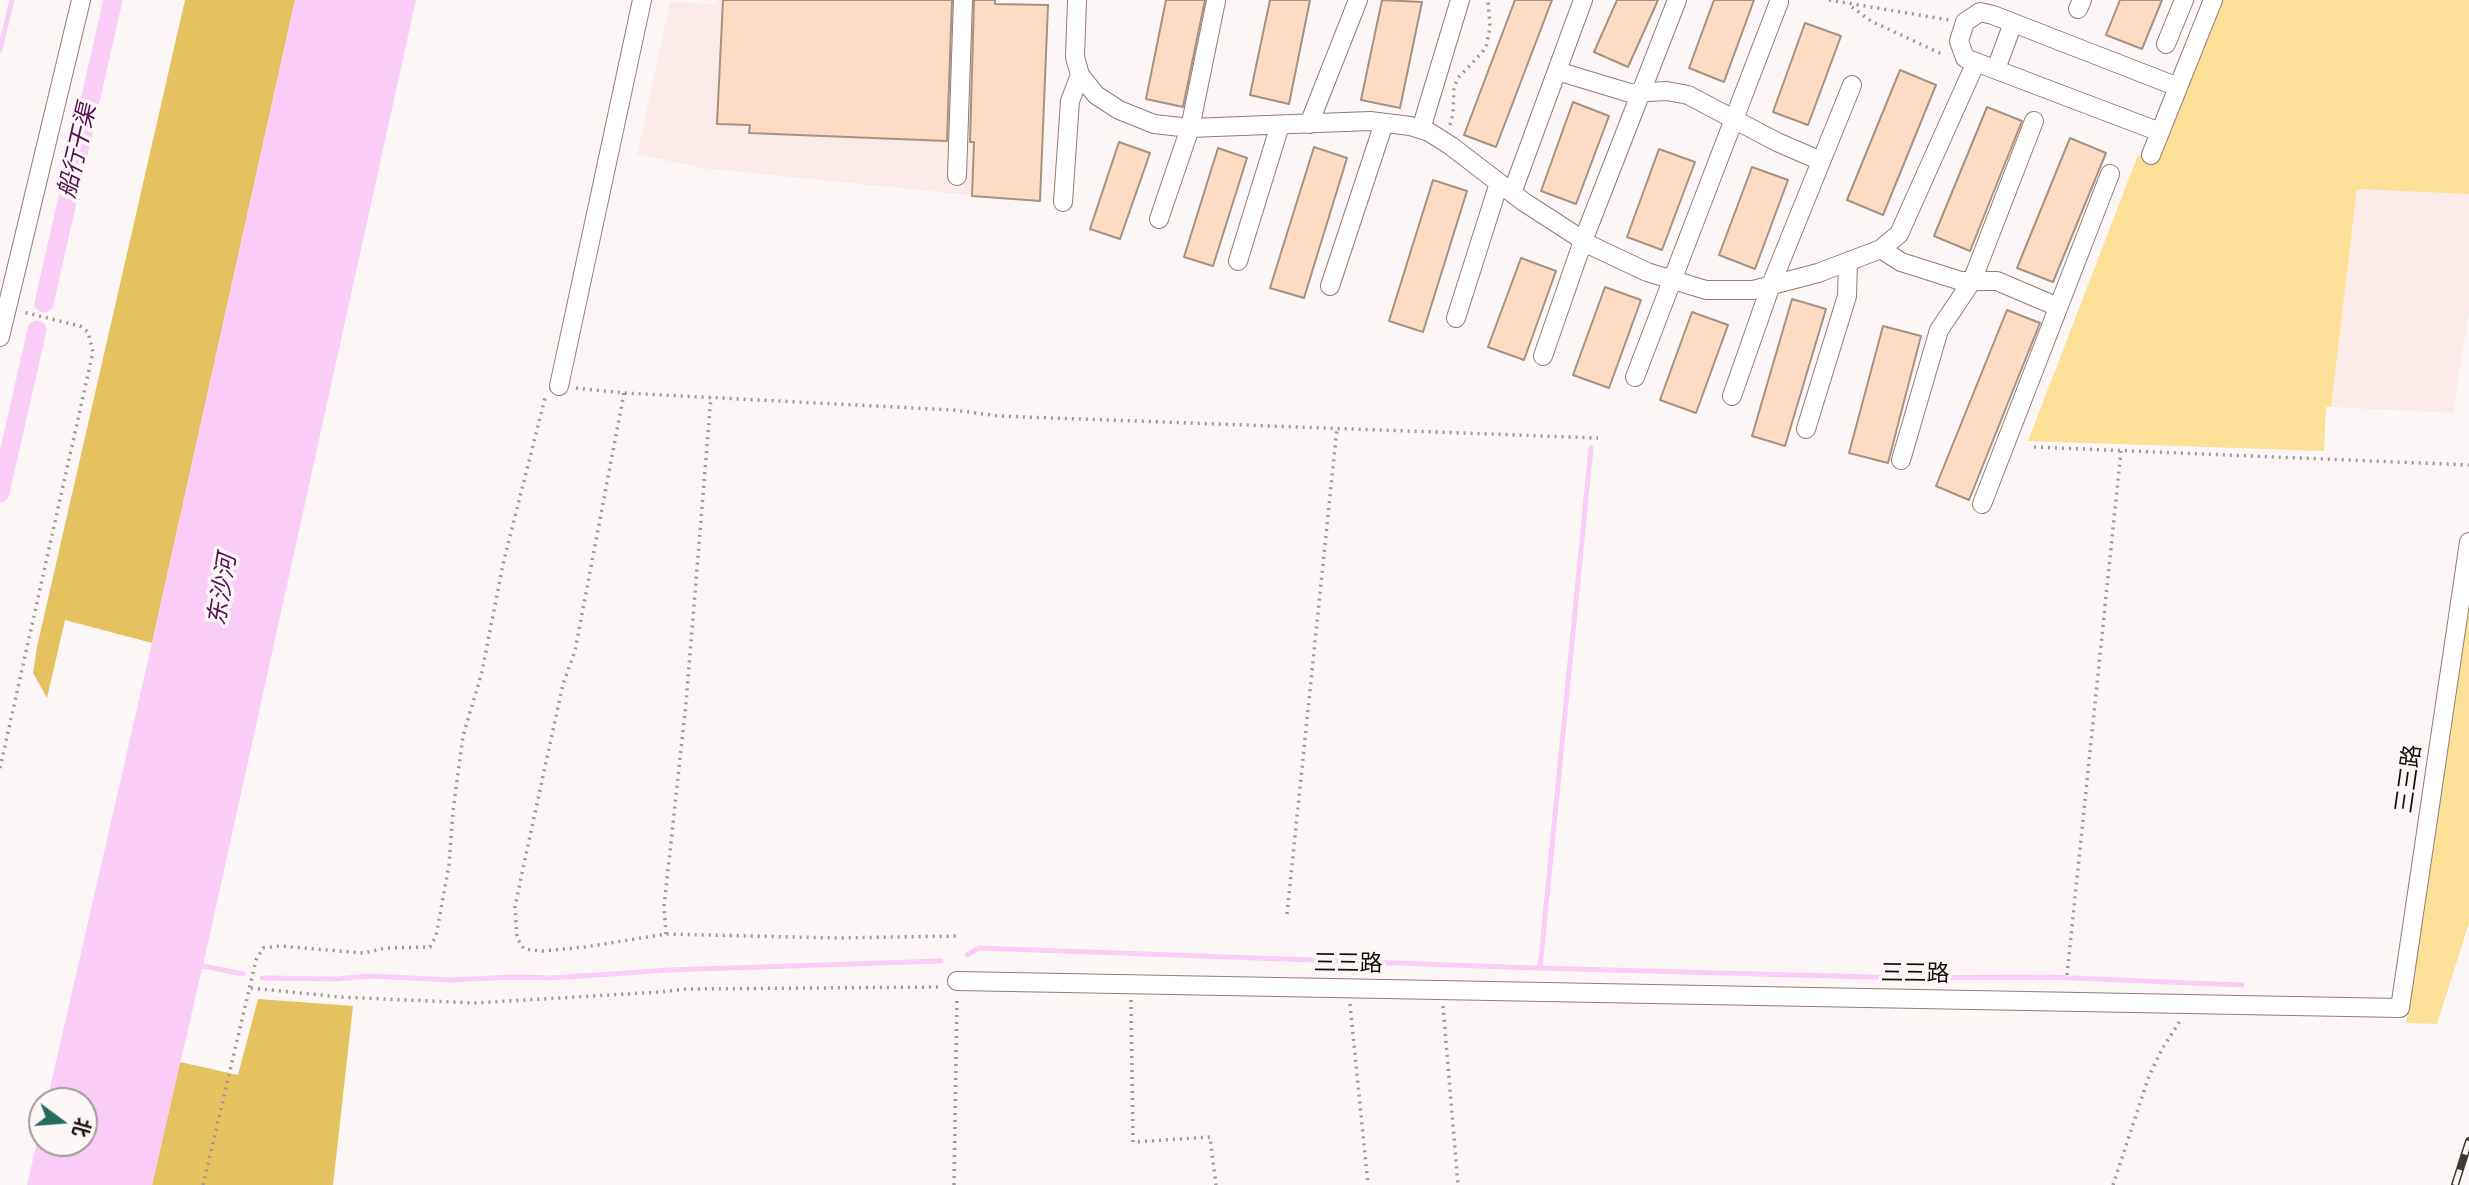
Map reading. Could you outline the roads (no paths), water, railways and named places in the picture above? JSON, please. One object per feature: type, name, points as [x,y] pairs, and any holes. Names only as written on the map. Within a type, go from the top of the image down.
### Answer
[{"type":"street","points":[[3,322],[81,0]]},
{"type":"street","points":[[559,386],[642,0]]},
{"type":"street","points":[[957,176],[963,0]]},
{"type":"street","points":[[1077,0],[1075,57],[1080,75],[1096,95],[1119,110],[1154,124],[1189,128],[1370,121],[1421,129],[1444,141],[1583,241],[1647,272],[1706,290],[1753,290],[1818,273],[1881,249],[1899,234],[1970,60]]},
{"type":"street","points":[[1309,124],[1358,0]]},
{"type":"street","points":[[1421,129],[1460,0]]},
{"type":"street","points":[[1456,318],[1506,188],[1557,71],[1583,0]]},
{"type":"street","points":[[1543,356],[1583,241],[1677,0]]},
{"type":"street","points":[[2166,44],[2184,0]]},
{"type":"street","points":[[2151,155],[2213,0]]},
{"type":"street","points":[[1158,219],[1189,128],[1216,1]]},
{"type":"street","points":[[1635,377],[1779,2]]},
{"type":"street","points":[[2160,132],[1970,60],[1959,41],[1965,22],[1979,12],[1996,8],[2014,23],[2178,87]]},
{"type":"street","points":[[1996,69],[2014,23]]},
{"type":"street","points":[[1557,71],[1630,93],[1667,92],[1688,95],[1821,161]]},
{"type":"street","points":[[1062,202],[1070,101],[1080,75]]},
{"type":"street","points":[[1732,396],[1771,285],[1852,85]]},
{"type":"street","points":[[1901,460],[1938,330],[1972,281],[2035,121]]},
{"type":"street","points":[[1330,286],[1384,123]]},
{"type":"street","points":[[1238,261],[1280,125]]},
{"type":"street","points":[[1982,504],[2110,174]]},
{"type":"street","points":[[1881,249],[1901,262],[1961,281],[1997,281],[2058,307]]},
{"type":"street","points":[[1806,429],[1847,296],[1847,262]]},
{"type":"street","name":"三三路","points":[[957,984],[1130,984],[2400,1008],[2469,542]]},
{"type":"water","name":"东沙河","points":[[295,0],[416,0],[152,1185],[27,1185],[34,1157],[98,1157],[98,1087],[50,1087]]},
{"type":"waterway","points":[[0,50],[12,0]]},
{"type":"waterway","name":"船行干渠","points":[[44,303],[113,0]]},
{"type":"waterway","name":"船行干渠","points":[[0,493],[37,330]]},
{"type":"waterway","points":[[1540,968],[1591,448]]},
{"type":"waterway","points":[[967,955],[979,948],[1535,968],[1908,978],[2047,977],[2242,985]]},
{"type":"waterway","points":[[262,978],[552,978],[669,970],[941,961]]},
{"type":"waterway","points":[[198,965],[243,974]]},
{"type":"railway","points":[[2455,1185],[2469,1141]]}]
